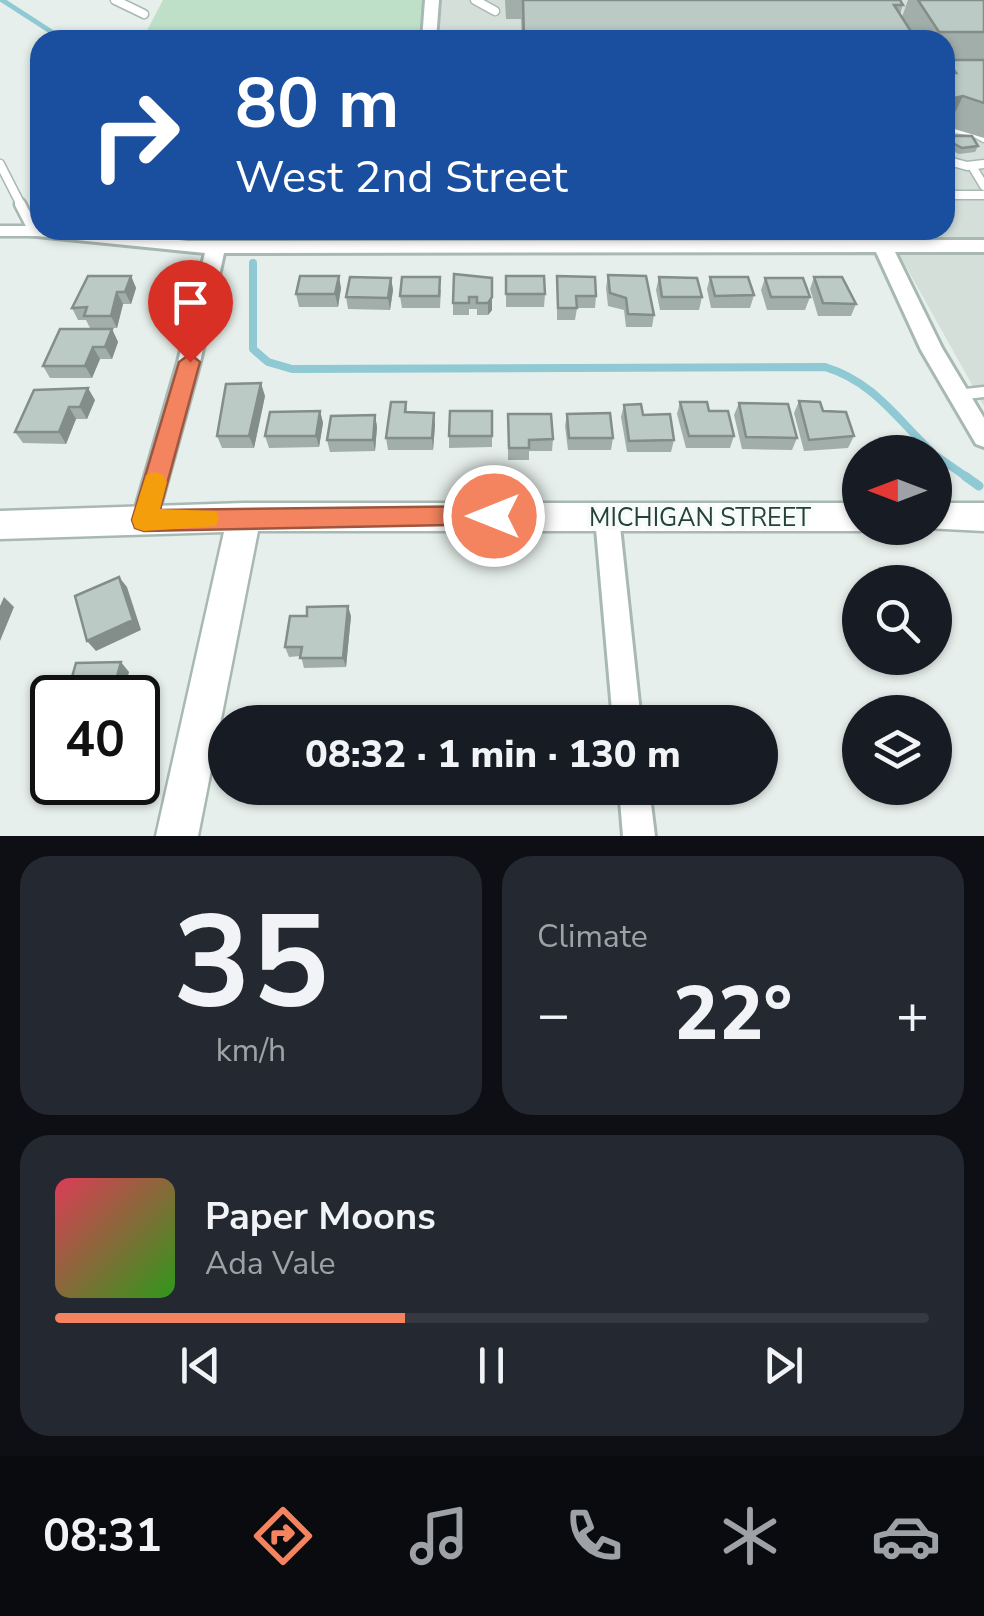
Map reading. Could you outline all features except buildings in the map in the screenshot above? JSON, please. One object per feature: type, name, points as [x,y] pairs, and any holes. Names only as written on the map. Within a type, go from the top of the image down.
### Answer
[{"type":"street","points":[[430,30],[432,0]]},
{"type":"street","points":[[121,240],[188,247],[485,240]]},
{"type":"street","points":[[652,240],[984,246]]},
{"type":"street","points":[[144,520],[190,362],[216,246]]},
{"type":"street","points":[[883,246],[957,394],[984,438]]},
{"type":"street","points":[[606,516],[625,705]]},
{"type":"street","name":"MICHIGAN STREET","points":[[0,525],[244,517],[842,516]]},
{"type":"street","points":[[952,516],[984,516]]},
{"type":"street","points":[[177,836],[244,517]]},
{"type":"street","points":[[636,805],[639,836]]},
{"type":"lane","points":[[115,0],[144,14]]},
{"type":"lane","points":[[475,0],[495,11]]},
{"type":"lane","points":[[955,130],[984,138]]},
{"type":"lane","points":[[955,162],[984,164]]},
{"type":"lane","points":[[0,164],[30,223]]},
{"type":"lane","points":[[972,166],[984,186]]},
{"type":"lane","points":[[955,195],[984,195]]},
{"type":"lane","points":[[0,231],[30,231]]},
{"type":"lane","points":[[957,394],[984,392]]},
{"type":"shaded area","points":[[442,0],[984,0],[984,406],[891,240],[955,240],[955,30],[440,30]]},
{"type":"green space","points":[[163,0],[423,0],[420,30],[147,30]]},
{"type":"waterway","points":[[2,0],[48,30]]},
{"type":"waterway","points":[[253,263],[253,349],[268,362],[292,369],[825,367],[871,392],[915,435]]},
{"type":"waterway","points":[[952,467],[968,478]]},
{"type":"waterway","points":[[965,476],[979,486]]},
{"type":"slow traffic","points":[[155,482],[144,520],[207,518]]},
{"type":"route","points":[[190,362],[144,520],[494,516]]}]
